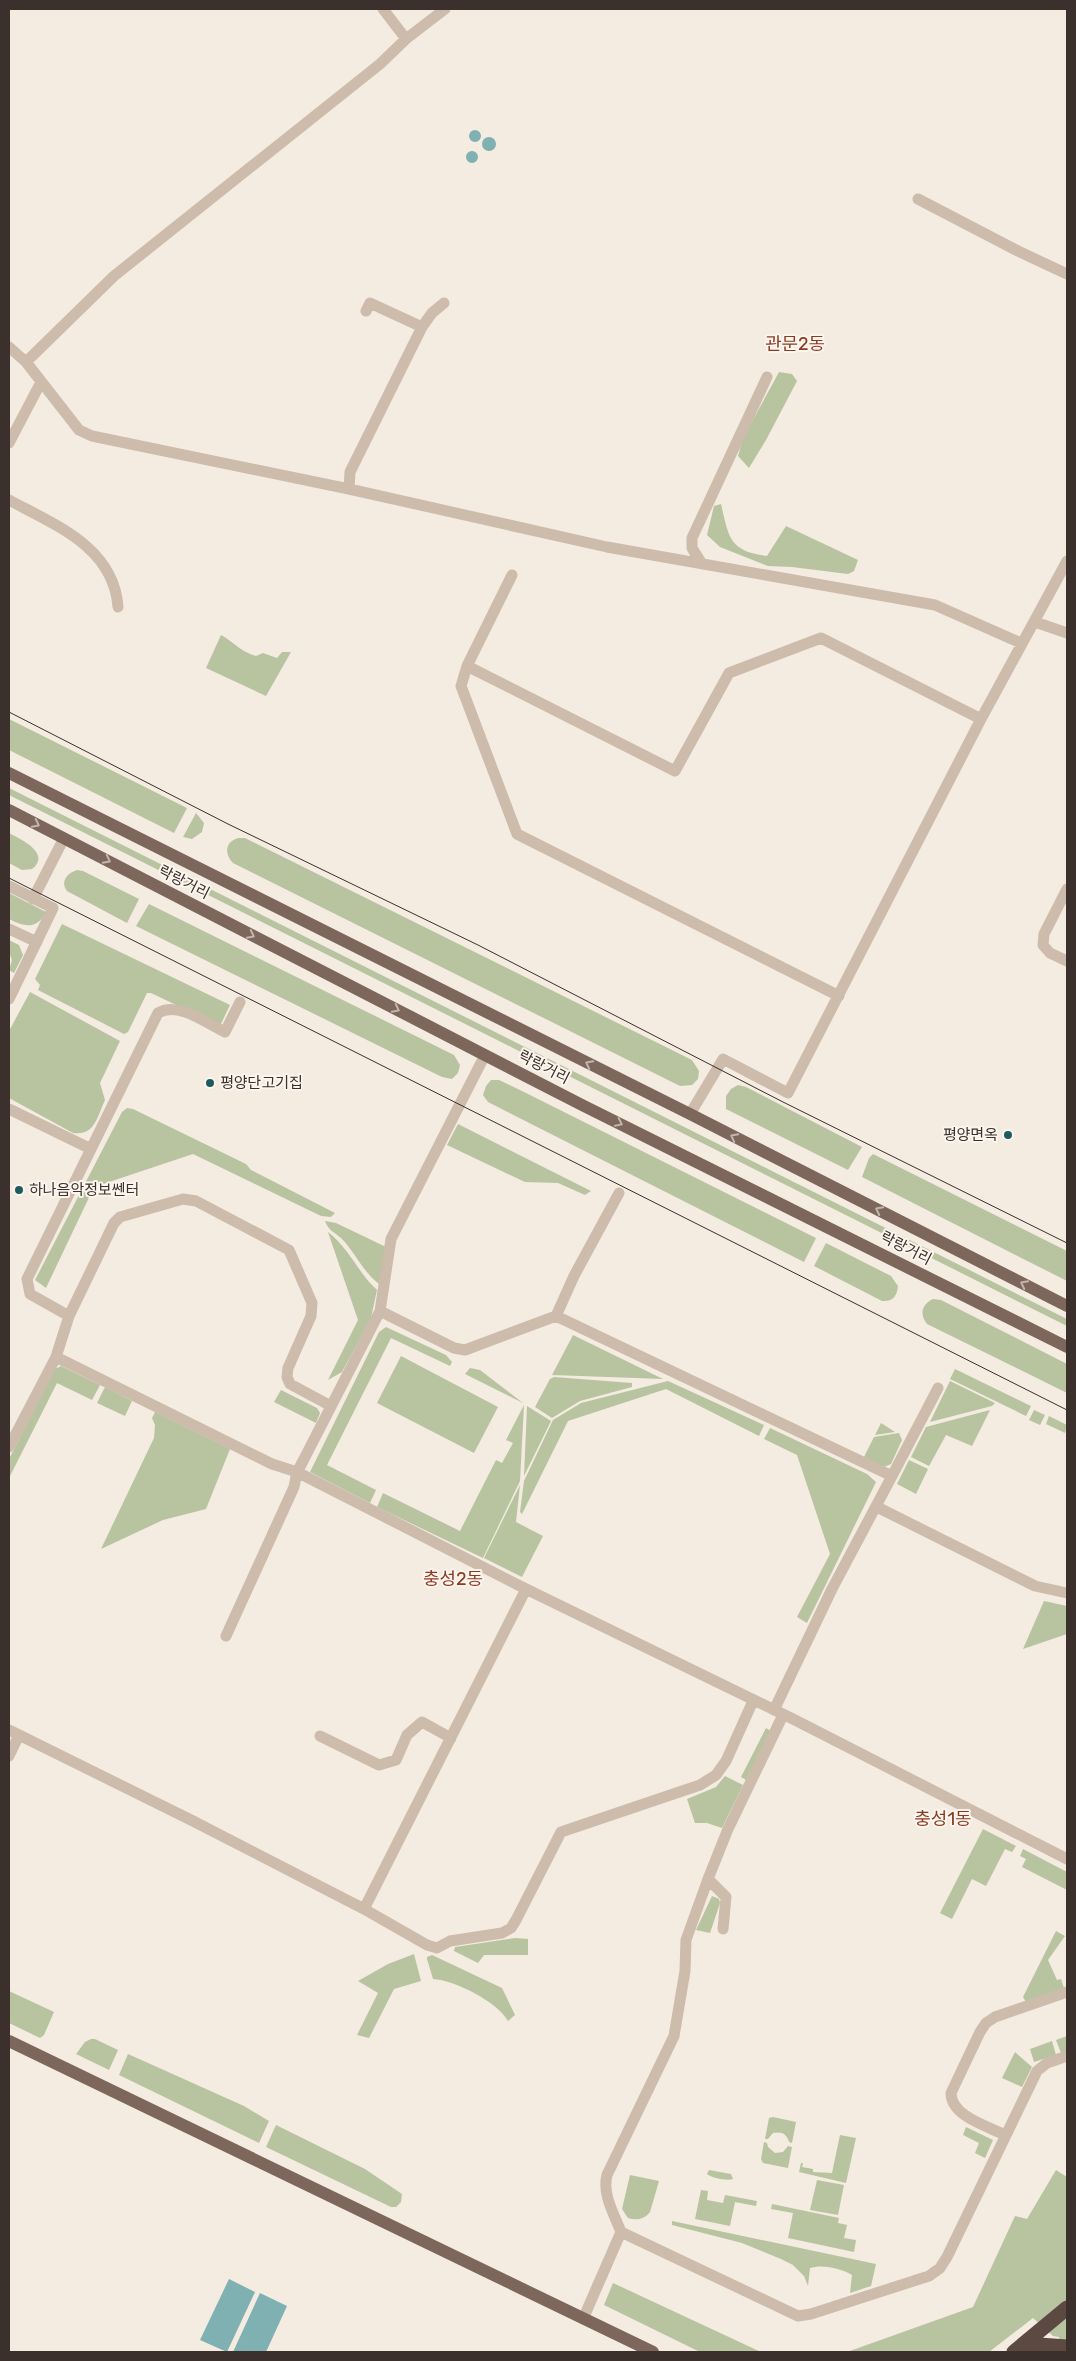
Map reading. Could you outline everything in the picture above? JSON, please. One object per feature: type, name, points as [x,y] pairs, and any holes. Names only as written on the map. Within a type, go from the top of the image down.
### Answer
[{"type":"highway","points":[[1015,2352],[1067,2308]]},
{"type":"highway","points":[[1015,2352],[1039,2345],[1067,2347]]},
{"type":"main road","name":"락랑거리","points":[[9,773],[690,1114],[1067,1306]]},
{"type":"main road","name":"락랑거리","points":[[9,810],[485,1055],[1067,1347]]},
{"type":"main road","points":[[9,2042],[653,2352]]},
{"type":"street","points":[[383,9],[406,39]]},
{"type":"street","points":[[26,362],[114,276],[380,64],[406,39],[445,9]]},
{"type":"street","points":[[918,199],[1067,274]]},
{"type":"street","points":[[366,311],[370,303],[422,327]]},
{"type":"street","points":[[349,489],[350,472],[422,327],[432,313],[444,303]]},
{"type":"street","points":[[9,347],[26,362],[79,430],[92,436],[349,489],[607,547],[935,605],[1021,644]]},
{"type":"street","points":[[702,564],[692,548],[692,538],[767,377]]},
{"type":"street","points":[[9,443],[41,382]]},
{"type":"street","points":[[9,500],[78,537],[108,570],[117,592],[118,607]]},
{"type":"street","points":[[690,1114],[722,1060],[788,1093],[980,719],[1067,561]]},
{"type":"street","points":[[512,575],[467,666],[461,686],[517,834],[838,996]]},
{"type":"street","points":[[1035,622],[1067,633]]},
{"type":"street","points":[[467,666],[675,771],[729,673],[821,638],[980,719]]},
{"type":"street","points":[[34,899],[64,838]]},
{"type":"street","points":[[9,886],[53,908],[9,999]]},
{"type":"street","points":[[1067,889],[1044,934],[1042,945],[1050,953],[1067,961]]},
{"type":"street","points":[[9,929],[37,942]]},
{"type":"street","points":[[69,1316],[30,1294],[27,1279],[158,1013],[166,1008],[178,1010],[225,1032],[240,1002]]},
{"type":"street","points":[[226,1636],[294,1487],[297,1472],[380,1311],[391,1239],[485,1055]]},
{"type":"street","points":[[9,1109],[91,1149]]},
{"type":"street","points":[[380,1311],[454,1348],[465,1350],[556,1316],[574,1276],[619,1194]]},
{"type":"street","points":[[9,1447],[56,1357],[69,1316],[114,1223],[120,1217],[183,1199],[196,1201],[289,1250],[312,1303],[311,1316],[288,1368],[287,1377],[290,1384],[331,1406]]},
{"type":"street","points":[[556,1316],[892,1476]]},
{"type":"street","points":[[56,1357],[272,1464],[297,1472],[526,1589],[778,1713],[1067,1859]]},
{"type":"street","points":[[938,1388],[877,1507],[832,1589],[728,1830],[686,1940],[685,1971],[674,2036],[607,2175],[606,2193],[621,2232],[781,2310],[798,2316],[812,2314],[930,2276],[940,2268],[1037,2071],[1047,2063],[1067,2056]]},
{"type":"street","points":[[877,1507],[1035,1586],[1067,1593]]},
{"type":"street","points":[[364,1909],[526,1589]]},
{"type":"street","points":[[9,1756],[14,1732],[192,1820],[364,1909],[427,1946],[437,1948],[450,1941],[502,1933],[511,1928],[561,1832],[700,1785],[716,1775],[726,1761],[753,1701]]},
{"type":"street","points":[[320,1736],[379,1765],[396,1760],[407,1735],[422,1722],[451,1738]]},
{"type":"street","points":[[708,1879],[726,1897],[724,1929]]},
{"type":"street","points":[[1005,2135],[956,2110],[951,2101],[951,2093],[986,2023],[995,2017],[1067,1992]]},
{"type":"street","points":[[583,2319],[621,2232]]},
{"type":"green space","points":[[779,372],[792,374],[797,381],[749,468],[738,456],[743,438]]},
{"type":"green space","points":[[721,504],[729,534],[733,541],[745,551],[767,556],[786,526],[858,560],[854,571],[848,574],[768,566],[720,547],[707,535],[714,506]]},
{"type":"green space","points":[[221,635],[246,652],[256,656],[263,653],[277,658],[282,652],[291,652],[266,696],[206,668]]},
{"type":"green space","points":[[9,719],[187,808],[174,833],[9,750]]},
{"type":"green space","points":[[9,788],[1067,1319],[1067,1326],[9,795]]},
{"type":"green space","points":[[196,813],[204,823],[202,832],[192,839],[183,837]]},
{"type":"green space","points":[[9,833],[32,847],[36,852],[38,857],[37,863],[32,869],[22,870],[9,863]]},
{"type":"green space","points":[[238,838],[245,838],[692,1060],[699,1071],[698,1079],[692,1085],[680,1086],[233,863],[228,856],[227,849],[230,842]]},
{"type":"green space","points":[[77,870],[83,871],[139,899],[127,923],[67,891],[64,881],[70,873]]},
{"type":"green space","points":[[9,893],[46,912],[39,922],[25,925],[9,919]]},
{"type":"green space","points":[[149,904],[454,1055],[460,1065],[458,1073],[452,1079],[442,1077],[136,926]]},
{"type":"green space","points":[[62,924],[230,1005],[220,1026],[151,993],[147,993],[128,1032],[124,1034],[38,990],[40,985],[35,979]]},
{"type":"green space","points":[[9,940],[19,945],[23,955],[14,973],[9,970],[12,960],[9,952]]},
{"type":"green space","points":[[30,992],[120,1041],[100,1083],[105,1100],[97,1119],[86,1132],[73,1133],[9,1098],[9,1031]]},
{"type":"green space","points":[[491,1080],[499,1080],[524,1092],[816,1238],[804,1262],[488,1102],[483,1095],[486,1086]]},
{"type":"green space","points":[[738,1085],[746,1087],[862,1147],[848,1170],[726,1109],[726,1096],[731,1089]]},
{"type":"green space","points":[[127,1108],[133,1109],[246,1164],[251,1170],[335,1213],[331,1217],[321,1216],[193,1154],[94,1187],[46,1288],[35,1280],[122,1112]]},
{"type":"green space","points":[[458,1124],[591,1191],[585,1195],[558,1183],[525,1182],[447,1145]]},
{"type":"green space","points":[[873,1154],[1067,1251],[1067,1281],[862,1177],[869,1158]]},
{"type":"green space","points":[[325,1221],[336,1223],[386,1247],[379,1284],[368,1274],[346,1244],[330,1229]]},
{"type":"green space","points":[[328,1232],[342,1246],[377,1290],[371,1318],[342,1372],[328,1380],[358,1320]]},
{"type":"green space","points":[[826,1243],[891,1276],[898,1286],[894,1298],[882,1301],[814,1266]]},
{"type":"green space","points":[[933,1299],[941,1300],[1067,1364],[1067,1393],[927,1324],[922,1313],[924,1306]]},
{"type":"green space","points":[[386,1327],[446,1355],[452,1362],[450,1366],[391,1338],[327,1465],[376,1490],[370,1503],[310,1472],[379,1332]]},
{"type":"green space","points":[[573,1335],[663,1379],[552,1375]]},
{"type":"green space","points":[[401,1356],[498,1407],[474,1453],[377,1403]]},
{"type":"green space","points":[[61,1366],[100,1385],[92,1400],[57,1383],[9,1478],[9,1459],[55,1369]]},
{"type":"green space","points":[[470,1368],[480,1370],[523,1403],[465,1374]]},
{"type":"green space","points":[[955,1369],[1031,1406],[1026,1416],[950,1379]]},
{"type":"green space","points":[[554,1377],[632,1383],[632,1387],[580,1401],[552,1418],[535,1407],[550,1379]]},
{"type":"green space","points":[[668,1381],[764,1425],[759,1436],[666,1389],[568,1421],[522,1514],[520,1512],[524,1481],[553,1420],[581,1403]]},
{"type":"green space","points":[[950,1381],[995,1403],[992,1406],[930,1422]]},
{"type":"green space","points":[[105,1387],[132,1401],[125,1416],[97,1403]]},
{"type":"green space","points":[[281,1390],[317,1408],[320,1413],[316,1423],[274,1402]]},
{"type":"green space","points":[[524,1405],[520,1481],[483,1558],[377,1507],[383,1493],[460,1531],[496,1460],[502,1463],[513,1443],[506,1440]]},
{"type":"green space","points":[[527,1406],[551,1421],[524,1476]]},
{"type":"green space","points":[[990,1410],[972,1446],[946,1435],[929,1466],[911,1457],[926,1427]]},
{"type":"green space","points":[[1034,1410],[1045,1415],[1040,1425],[1029,1420]]},
{"type":"green space","points":[[155,1412],[230,1449],[206,1509],[163,1520],[101,1549],[154,1438],[155,1425],[152,1418]]},
{"type":"green space","points":[[1049,1416],[1067,1425],[1065,1433],[1046,1424]]},
{"type":"green space","points":[[881,1423],[895,1432],[875,1435]]},
{"type":"green space","points":[[770,1428],[867,1474],[876,1482],[807,1623],[797,1617],[830,1554],[797,1455],[764,1439]]},
{"type":"green space","points":[[899,1433],[902,1440],[891,1464],[884,1467],[864,1457],[874,1437]]},
{"type":"green space","points":[[909,1460],[928,1469],[916,1494],[897,1484]]},
{"type":"green space","points":[[520,1485],[516,1522],[543,1536],[522,1577],[484,1558]]},
{"type":"green space","points":[[1044,1601],[1067,1606],[1067,1634],[1023,1649]]},
{"type":"green space","points":[[766,1728],[771,1731],[746,1780],[741,1777]]},
{"type":"green space","points":[[725,1776],[743,1785],[722,1828],[707,1823],[695,1823],[687,1799],[716,1787]]},
{"type":"green space","points":[[983,1829],[1016,1846],[1012,1852],[1005,1849],[986,1886],[972,1879],[952,1919],[940,1913]]},
{"type":"green space","points":[[1023,1849],[1067,1872],[1067,1890],[1022,1867],[1026,1859],[1020,1856]]},
{"type":"green space","points":[[712,1896],[719,1899],[720,1903],[710,1933],[696,1930]]},
{"type":"green space","points":[[1056,1931],[1065,1936],[1048,1960],[1057,1980],[1061,1979],[1064,1988],[1026,2002],[1023,1997]]},
{"type":"green space","points":[[515,1938],[528,1939],[528,1955],[484,1955],[478,1963],[454,1951],[455,1947]]},
{"type":"green space","points":[[414,1954],[421,1981],[394,1989],[369,2038],[357,2035],[378,1993],[358,1981],[388,1964]]},
{"type":"green space","points":[[432,1955],[502,1988],[515,2015],[508,2021],[495,2007],[475,1993],[452,1983],[433,1979],[427,1959],[427,1957]]},
{"type":"green space","points":[[9,1991],[54,2012],[44,2035],[40,2038],[9,2023]]},
{"type":"green space","points":[[1067,2036],[1067,2051],[1061,2053],[1056,2040]]},
{"type":"green space","points":[[95,2039],[118,2050],[109,2070],[76,2054],[85,2042]]},
{"type":"green space","points":[[1052,2041],[1056,2055],[1034,2062],[1030,2049]]},
{"type":"green space","points":[[1015,2052],[1032,2067],[1022,2087],[1002,2078]]},
{"type":"green space","points":[[128,2054],[244,2106],[269,2121],[259,2143],[119,2075]]},
{"type":"green space","points":[[773,2117],[796,2122],[792,2143],[789,2142],[785,2135],[779,2132],[773,2133],[768,2139],[765,2139],[769,2118]]},
{"type":"green space","points":[[276,2125],[365,2169],[402,2194],[401,2202],[396,2207],[391,2207],[266,2147]]},
{"type":"green space","points":[[966,2127],[993,2140],[985,2158],[975,2153],[979,2143],[963,2135]]},
{"type":"green space","points":[[840,2135],[856,2138],[846,2183],[799,2172],[801,2163],[803,2163],[802,2167],[813,2169],[813,2172],[832,2173]]},
{"type":"green space","points":[[764,2142],[775,2153],[783,2152],[788,2146],[792,2147],[788,2168],[763,2163],[761,2159]]},
{"type":"green space","points":[[709,2170],[731,2174],[733,2179],[712,2177],[707,2174]]},
{"type":"green space","points":[[1056,2170],[1067,2177],[1067,2352],[1060,2352],[1059,2337],[1053,2336],[1033,2318],[989,2352],[847,2352],[973,2307],[1015,2216],[1027,2219]]},
{"type":"green space","points":[[630,2175],[659,2181],[650,2212],[640,2219],[628,2218],[622,2209]]},
{"type":"green space","points":[[817,2180],[844,2185],[838,2215],[810,2210]]},
{"type":"green space","points":[[701,2190],[708,2191],[707,2200],[723,2203],[725,2195],[757,2201],[756,2206],[735,2202],[730,2226],[695,2219]]},
{"type":"green space","points":[[772,2204],[839,2218],[838,2223],[847,2225],[844,2238],[856,2240],[854,2252],[788,2238],[793,2213],[771,2209]]},
{"type":"green space","points":[[672,2221],[876,2264],[871,2286],[850,2293],[852,2275],[837,2269],[820,2266],[810,2268],[808,2286],[804,2276],[793,2265],[781,2259],[742,2243],[672,2225]]},
{"type":"green space","points":[[613,2283],[761,2352],[700,2352],[604,2305]]},
{"type":"water","points":[[473,130],[477,130],[481,136],[477,142],[473,142],[469,138],[469,134]]},
{"type":"water","points":[[489,137],[494,139],[496,144],[494,149],[489,151],[484,149],[482,144],[484,139]]},
{"type":"water","points":[[472,151],[478,157],[472,163],[466,157]]},
{"type":"water","points":[[229,2279],[255,2292],[227,2352],[200,2340]]},
{"type":"water","points":[[260,2293],[287,2306],[266,2352],[233,2352]]},
{"type":"tram line","points":[[9,712],[228,824],[478,945],[783,1102],[1067,1243]]},
{"type":"tram line","points":[[9,878],[1067,1410]]},
{"type":"place","name":"평양단고기집","points":[[210,1083]]},
{"type":"place","name":"평양면옥","points":[[1008,1135]]},
{"type":"place","name":"하나음악정보쎈터","points":[[19,1190]]},
{"type":"district","name":"관문2동","points":[[795,344]]},
{"type":"district","name":"충성2동","points":[[453,1579]]},
{"type":"district","name":"충성1동","points":[[943,1819]]}]
